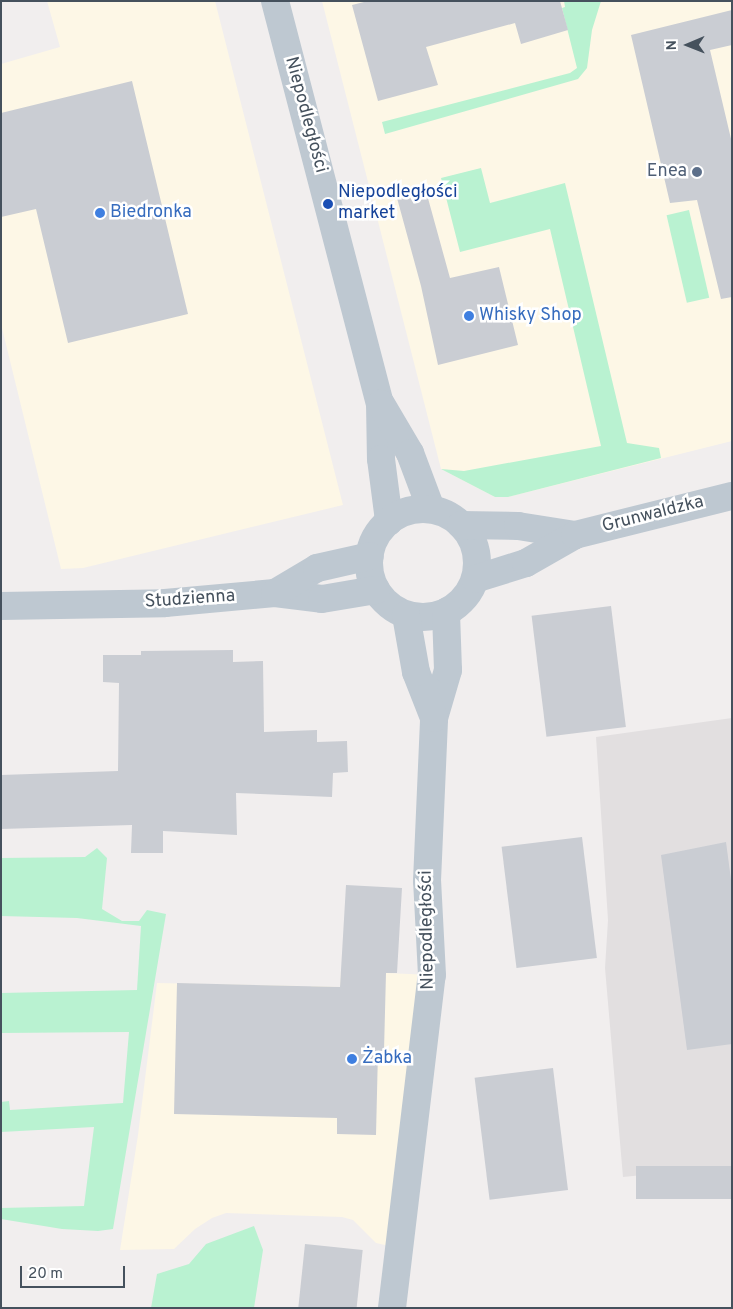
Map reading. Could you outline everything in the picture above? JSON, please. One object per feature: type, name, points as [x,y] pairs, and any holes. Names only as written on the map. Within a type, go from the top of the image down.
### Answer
[{"type":"street","name":"Niepodległości","points":[[275,1],[380,403],[381,459],[389,521]]},
{"type":"street","name":"Niepodległości","points":[[380,403],[410,453],[431,509]]},
{"type":"street","name":"Grunwaldzka","points":[[475,579],[526,563],[575,535],[732,496]]},
{"type":"street","points":[[416,509],[431,509],[444,513],[461,525],[470,536],[476,550],[475,579],[468,594],[456,607],[427,617],[406,615],[387,604],[376,590],[370,574],[370,556],[374,540],[389,521],[416,509]]},
{"type":"street","name":"Grunwaldzka","points":[[461,525],[518,526],[575,535]]},
{"type":"street","name":"Studzienna","points":[[1,606],[165,603],[275,593],[317,568],[370,556]]},
{"type":"street","points":[[275,593],[322,599],[376,590]]},
{"type":"street","points":[[434,718],[448,670],[446,612]]},
{"type":"street","name":"Niepodległości","points":[[392,1308],[432,975],[426,881],[434,718],[416,672],[406,615]]},
{"type":"shaded area","points":[[47,1],[215,1],[343,505],[83,568],[61,569],[1,324],[1,64],[60,47]]},
{"type":"shaded area","points":[[322,1],[732,1],[732,441],[508,497],[495,497],[441,469]]},
{"type":"shaded area","points":[[732,718],[732,1166],[623,1177],[605,968],[608,920],[596,737]]},
{"type":"shaded area","points":[[341,971],[432,975],[398,1248],[376,1243],[353,1220],[342,1217],[226,1213],[212,1218],[195,1229],[174,1249],[120,1250],[138,1135],[157,983],[301,986],[301,991],[311,991],[311,986],[340,987]]},
{"type":"green space","points":[[564,1],[601,1],[592,30],[587,68],[578,79],[385,134],[382,122],[570,73],[577,68],[562,8],[565,7]]},
{"type":"green space","points":[[481,168],[490,203],[565,183],[627,443],[659,448],[661,458],[508,497],[495,497],[441,469],[464,471],[601,446],[550,229],[460,252],[441,178]]},
{"type":"green space","points":[[689,210],[709,298],[687,303],[667,215]]},
{"type":"green space","points":[[97,848],[107,858],[102,909],[122,921],[139,921],[147,910],[166,914],[113,1229],[98,1231],[62,1229],[1,1219],[1,1208],[84,1206],[94,1127],[1,1132],[1,1102],[9,1101],[10,1110],[123,1103],[129,1032],[1,1033],[1,993],[137,990],[141,926],[77,918],[1,916],[1,858],[85,857]]},
{"type":"green space","points":[[254,1226],[263,1250],[254,1308],[151,1308],[157,1274],[189,1264],[206,1244]]},
{"type":"building","points":[[368,1],[560,1],[568,30],[521,44],[515,23],[426,47],[438,85],[378,101],[352,5]]},
{"type":"building","name":"Enea","points":[[732,10],[732,45],[710,50],[732,143],[732,297],[721,299],[697,200],[670,203],[631,35]]},
{"type":"building","name":"Biedronka","points":[[132,81],[188,314],[68,343],[36,209],[1,217],[1,113]]},
{"type":"building","name":"Whisky Shop","points":[[426,191],[450,278],[499,267],[518,345],[438,365],[421,286],[397,198]]},
{"type":"building","points":[[611,606],[626,727],[546,737],[532,616]]},
{"type":"building","points":[[233,650],[233,662],[263,661],[264,732],[317,730],[317,742],[347,741],[348,772],[333,773],[332,797],[236,793],[237,835],[163,831],[163,853],[131,853],[132,825],[1,829],[1,775],[118,771],[119,683],[103,682],[103,655],[141,655],[141,651]]},
{"type":"building","points":[[582,837],[597,958],[516,968],[502,847]]},
{"type":"building","points":[[726,842],[732,887],[732,1044],[687,1050],[661,855]]},
{"type":"building","points":[[346,885],[402,888],[397,973],[386,973],[384,1051],[378,1051],[376,1135],[337,1134],[337,1118],[174,1114],[177,983],[340,987]]},
{"type":"building","points":[[553,1068],[568,1190],[490,1200],[475,1078]]},
{"type":"building","points":[[636,1166],[732,1166],[732,1199],[636,1199]]},
{"type":"building","points":[[305,1244],[363,1250],[357,1308],[298,1308]]},
{"type":"place","name":"Enea","points":[[697,172]]},
{"type":"place","name":"Niepodległości market","points":[[328,204]]},
{"type":"place","name":"Biedronka","points":[[100,213]]},
{"type":"place","name":"Whisky Shop","points":[[469,316]]},
{"type":"place","name":"Żabka","points":[[352,1059]]}]
